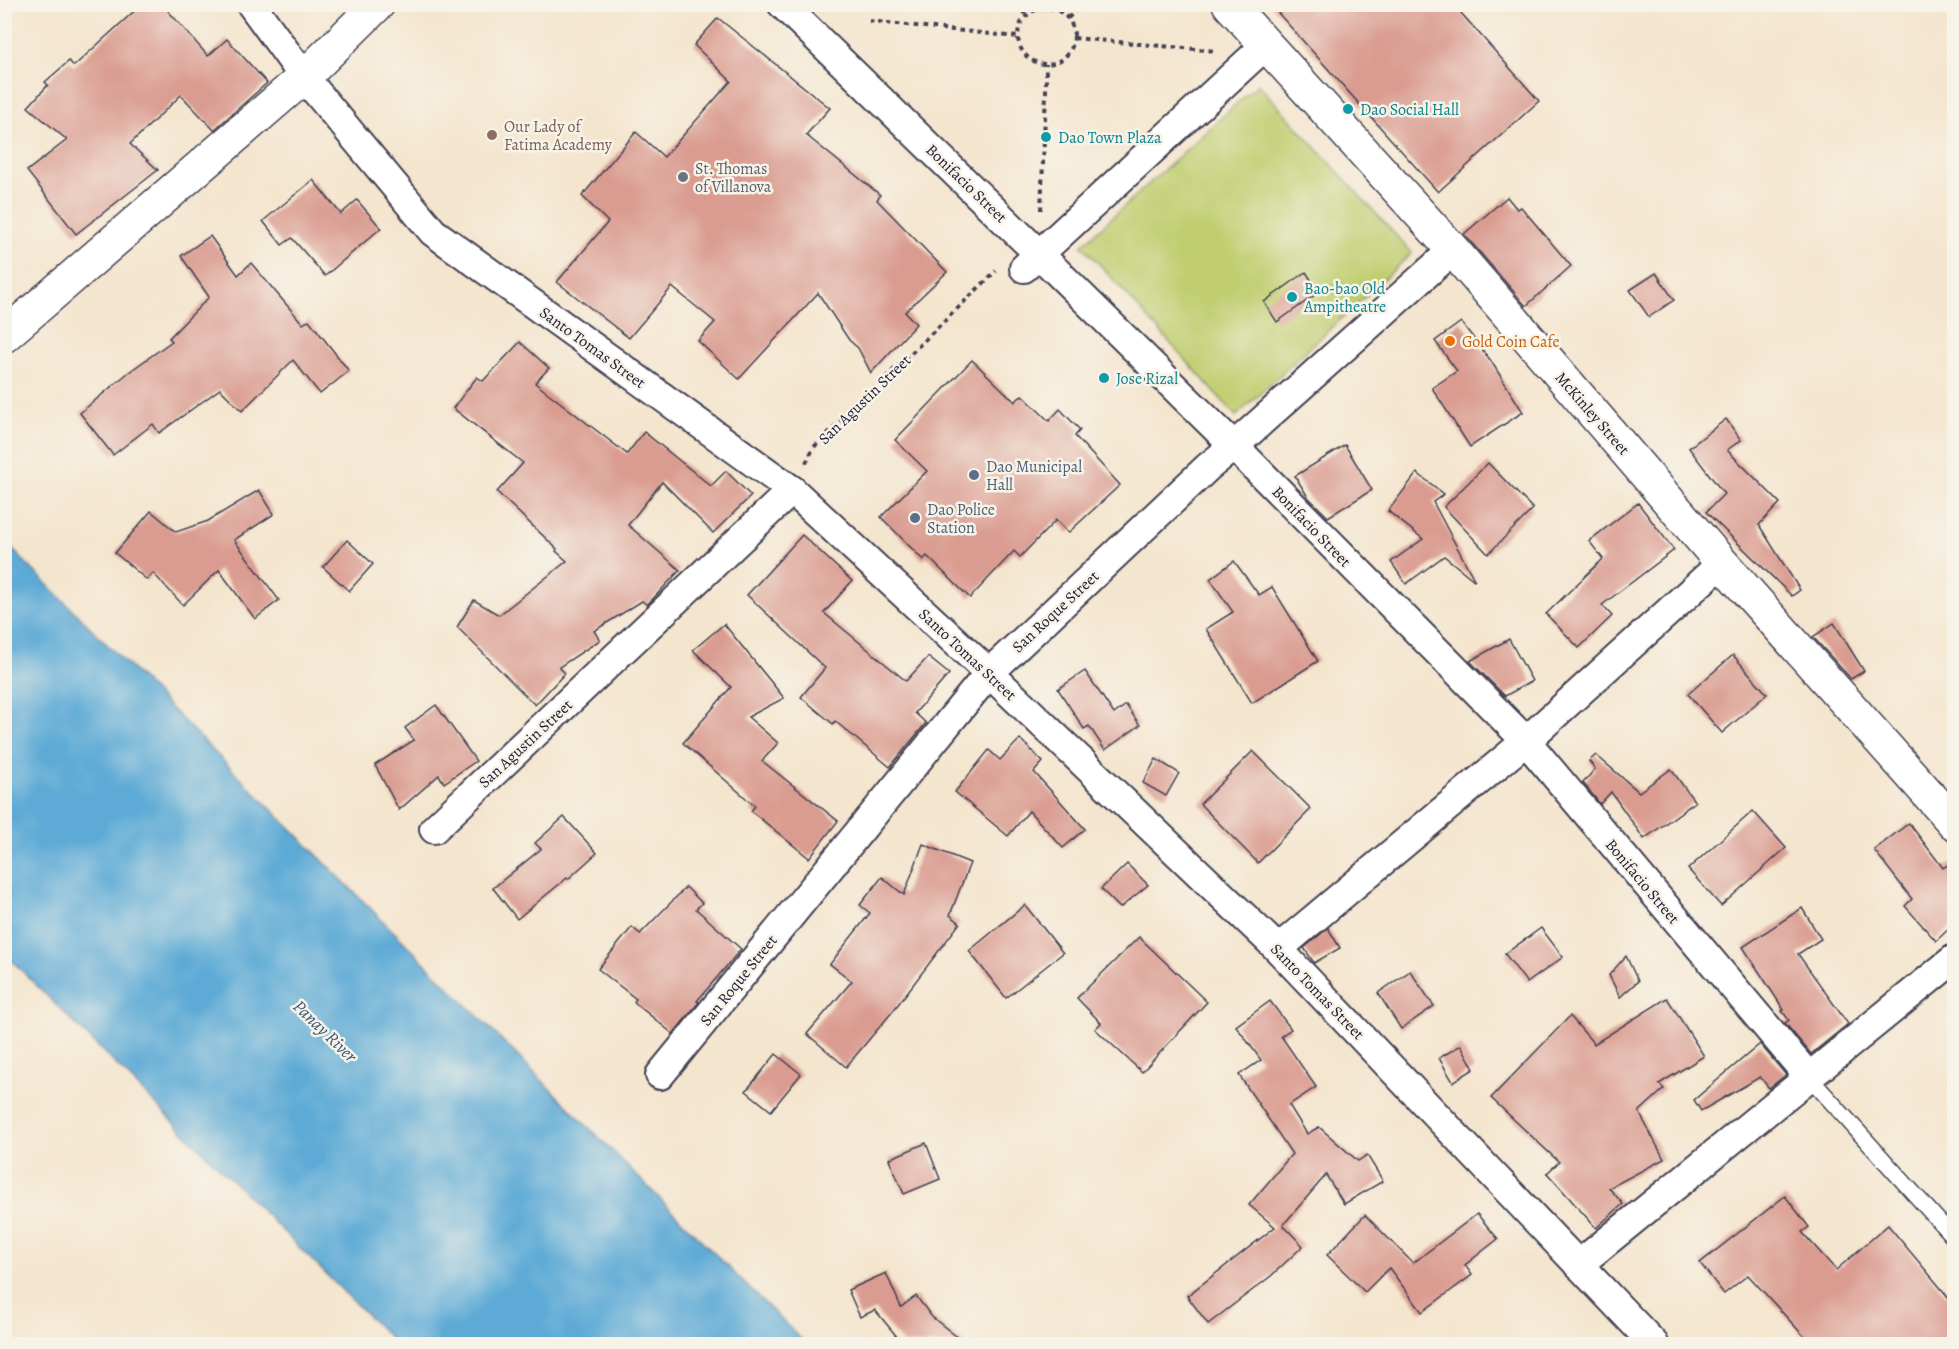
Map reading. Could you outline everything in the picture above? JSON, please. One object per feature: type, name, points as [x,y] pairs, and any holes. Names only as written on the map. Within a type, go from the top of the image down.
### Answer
[{"type":"street","name":"Santo Tomas Street","points":[[251,4],[304,77],[434,232],[792,490],[990,673],[1278,949],[1654,1344]]},
{"type":"street","points":[[4,336],[304,77],[378,4]]},
{"type":"street","name":"Bonifacio Street","points":[[782,4],[1032,261],[1234,446],[1526,741],[1809,1077]]},
{"type":"street","name":"McKinley Street","points":[[1229,4],[1261,50],[1453,250],[1722,563],[1954,823]]},
{"type":"street","points":[[1032,261],[1261,50]]},
{"type":"street","name":"San Roque Street","points":[[660,1075],[990,673],[1208,467],[1453,250]]},
{"type":"street","name":"San Agustin Street","points":[[434,829],[792,490]]},
{"type":"street","points":[[1278,949],[1526,741],[1722,563]]},
{"type":"street","points":[[1578,1265],[1954,959]]},
{"type":"lane","points":[[1809,1077],[1954,1238]]},
{"type":"path","points":[[1016,4],[1027,16]]},
{"type":"path","points":[[1068,18],[1082,4]]},
{"type":"path","points":[[1041,7],[1060,12],[1068,18],[1073,27],[1074,38],[1072,47],[1066,56],[1059,61],[1046,64],[1032,61],[1025,55],[1018,37],[1020,27],[1027,16],[1041,7]]},
{"type":"path","points":[[868,21],[1018,37]]},
{"type":"path","points":[[1074,38],[1103,42],[1261,50]]},
{"type":"path","points":[[1032,261],[1046,92],[1046,64]]},
{"type":"path","name":"San Agustin Street","points":[[792,490],[814,447],[996,272],[1032,261]]},
{"type":"green space","points":[[1258,84],[1412,253],[1236,416],[1082,245]]},
{"type":"water","name":"Panay River","points":[[5,542],[806,1344],[396,1344],[5,954]]},
{"type":"building","points":[[142,4],[162,4],[208,56],[227,39],[267,83],[214,130],[181,95],[130,144],[158,170],[76,234],[27,171],[67,140],[28,107],[48,85],[45,82],[69,61],[74,66]]},
{"type":"building","name":"Dao Social Hall","points":[[1270,4],[1453,4],[1539,101],[1438,192]]},
{"type":"building","points":[[718,18],[830,108],[806,135],[880,195],[877,200],[947,272],[905,312],[916,324],[871,373],[858,348],[849,340],[818,293],[739,379],[698,341],[715,322],[672,287],[629,338],[557,282],[608,222],[582,196],[636,132],[664,157],[731,81],[694,45]]},
{"type":"building","points":[[313,180],[341,214],[357,200],[381,228],[325,276],[292,238],[282,245],[263,221]]},
{"type":"building","points":[[1507,197],[1517,209],[1521,207],[1571,266],[1526,306],[1464,234]]},
{"type":"building","points":[[210,236],[238,275],[251,263],[303,324],[309,320],[349,371],[320,394],[293,360],[242,411],[220,389],[159,433],[153,424],[113,455],[80,413],[129,372],[172,341],[169,338],[209,297],[181,256]]},
{"type":"building","name":"Bao-bao Old Ampitheatre","points":[[1306,272],[1319,292],[1277,322],[1264,302]]},
{"type":"building","points":[[1656,273],[1674,300],[1649,317],[1630,290]]},
{"type":"building","points":[[1461,322],[1491,361],[1523,412],[1470,447],[1432,388],[1457,371],[1435,341]]},
{"type":"building","points":[[520,342],[549,368],[535,383],[627,454],[644,432],[711,486],[726,471],[751,496],[713,533],[662,482],[628,525],[680,570],[647,605],[642,601],[594,631],[600,640],[559,667],[565,673],[535,705],[457,627],[474,600],[499,615],[567,561],[497,492],[523,463],[453,408],[477,377],[483,381]]},
{"type":"building","points":[[972,360],[1015,402],[1022,395],[1049,421],[1060,409],[1080,430],[1075,436],[1120,485],[1068,533],[1056,520],[1020,557],[1014,551],[970,598],[927,556],[923,560],[881,517],[927,471],[895,440]]},
{"type":"building","points":[[1726,419],[1741,440],[1727,450],[1780,503],[1759,525],[1800,590],[1792,596],[1706,512],[1724,494],[1689,448]]},
{"type":"building","points":[[1345,445],[1372,490],[1328,517],[1308,497],[1295,476]]},
{"type":"building","points":[[1488,463],[1533,509],[1488,554],[1444,507]]},
{"type":"building","points":[[1417,473],[1444,494],[1433,502],[1475,581],[1444,556],[1406,584],[1391,562],[1423,539],[1388,511]]},
{"type":"building","points":[[259,490],[274,514],[234,540],[279,600],[255,619],[219,570],[183,605],[153,573],[147,580],[115,553],[151,511],[176,532],[208,521]]},
{"type":"building","points":[[1638,503],[1674,550],[1602,605],[1612,616],[1579,648],[1546,614],[1603,559],[1589,541]]},
{"type":"building","points":[[802,535],[852,581],[824,613],[906,681],[928,657],[949,674],[915,713],[926,723],[890,767],[835,721],[833,724],[801,697],[825,668],[747,595]]},
{"type":"building","points":[[347,540],[373,564],[349,591],[323,567]]},
{"type":"building","points":[[1234,561],[1259,595],[1272,587],[1318,661],[1252,703],[1206,629],[1233,612],[1210,579]]},
{"type":"building","points":[[1834,623],[1864,671],[1851,679],[1813,637]]},
{"type":"building","points":[[724,624],[784,698],[748,717],[778,743],[762,761],[838,821],[809,858],[751,811],[755,806],[683,743],[731,687],[693,650]]},
{"type":"building","points":[[1509,639],[1532,681],[1505,696],[1470,661]]},
{"type":"building","points":[[1733,655],[1767,694],[1722,733],[1688,694]]},
{"type":"building","points":[[1085,671],[1114,714],[1126,705],[1140,725],[1105,750],[1089,726],[1084,729],[1058,689]]},
{"type":"building","points":[[436,705],[476,761],[444,783],[439,775],[399,810],[375,765],[414,740],[405,728]]},
{"type":"building","points":[[1020,739],[1043,762],[1034,772],[1085,829],[1063,848],[1029,811],[1008,836],[955,792],[989,750],[1000,760]]},
{"type":"building","points":[[1253,751],[1311,809],[1258,863],[1200,804]]},
{"type":"building","points":[[1596,755],[1639,792],[1671,769],[1695,802],[1644,839],[1611,792],[1600,804],[1583,783],[1595,769],[1589,761]]},
{"type":"building","points":[[1156,759],[1179,773],[1166,796],[1143,783]]},
{"type":"building","points":[[1753,811],[1786,848],[1721,906],[1688,869]]},
{"type":"building","points":[[564,817],[597,853],[517,919],[493,888],[541,849],[535,843]]},
{"type":"building","points":[[1909,823],[1943,868],[1954,861],[1954,924],[1936,941],[1905,906],[1912,899],[1874,850]]},
{"type":"building","points":[[923,844],[970,863],[950,915],[960,923],[893,1011],[846,1067],[807,1034],[852,981],[830,964],[870,913],[860,905],[882,877],[904,895]]},
{"type":"building","points":[[1127,864],[1148,885],[1120,908],[1101,889]]},
{"type":"building","points":[[686,887],[702,903],[696,909],[741,949],[697,1001],[699,1002],[673,1034],[634,1002],[636,999],[598,969],[632,927],[640,934]]},
{"type":"building","points":[[1025,905],[1063,953],[1006,998],[969,951]]},
{"type":"building","points":[[1802,908],[1821,939],[1798,954],[1848,1024],[1811,1054],[1785,1023],[1789,1020],[1782,1011],[1784,1010],[1743,947]]},
{"type":"building","points":[[1328,928],[1340,948],[1314,963],[1304,948]]},
{"type":"building","points":[[1541,928],[1563,957],[1527,983],[1505,954]]},
{"type":"building","points":[[1139,937],[1207,1002],[1142,1072],[1095,1029],[1101,1023],[1077,998]]},
{"type":"building","points":[[1626,956],[1638,981],[1620,997],[1609,975]]},
{"type":"building","points":[[1410,971],[1434,1006],[1401,1029],[1378,993]]},
{"type":"building","points":[[1667,998],[1704,1056],[1659,1084],[1664,1089],[1639,1112],[1664,1159],[1609,1188],[1623,1204],[1596,1228],[1547,1173],[1559,1162],[1491,1098],[1570,1016],[1594,1044]]},
{"type":"building","points":[[1270,1001],[1291,1029],[1281,1036],[1316,1087],[1289,1105],[1307,1134],[1319,1127],[1358,1161],[1367,1155],[1383,1181],[1344,1204],[1326,1175],[1283,1225],[1303,1246],[1271,1276],[1208,1324],[1187,1296],[1275,1227],[1249,1205],[1292,1154],[1239,1075],[1261,1060],[1236,1026]]},
{"type":"building","points":[[1760,1044],[1786,1075],[1769,1088],[1760,1077],[1701,1111],[1694,1100]]},
{"type":"building","points":[[1461,1045],[1474,1069],[1453,1082],[1439,1058]]},
{"type":"building","points":[[776,1054],[801,1074],[771,1111],[746,1091]]},
{"type":"building","points":[[926,1143],[940,1179],[904,1194],[889,1159]]},
{"type":"building","points":[[1785,1196],[1809,1227],[1802,1232],[1836,1270],[1888,1225],[1954,1304],[1954,1344],[1811,1344],[1748,1275],[1724,1294],[1700,1263]]},
{"type":"building","points":[[1477,1214],[1498,1239],[1465,1265],[1472,1275],[1422,1312],[1389,1268],[1365,1292],[1327,1255],[1365,1215],[1413,1263]]},
{"type":"building","points":[[886,1273],[901,1307],[916,1296],[932,1317],[966,1344],[903,1344],[875,1310],[860,1317],[848,1290]]},
{"type":"place","name":"Dao Social Hall","points":[[1348,109]]},
{"type":"place","name":"Our Lady of Fatima Academy","points":[[492,135]]},
{"type":"place","name":"Dao Town Plaza","points":[[1046,137]]},
{"type":"place","name":"St. Thomas of Villanova","points":[[683,177]]},
{"type":"place","name":"Bao-bao Old Ampitheatre","points":[[1292,297]]},
{"type":"place","name":"Gold Coin Cafe","points":[[1450,341]]},
{"type":"place","name":"Jose Rizal","points":[[1104,378]]},
{"type":"place","name":"Dao Municipal Hall","points":[[974,475]]},
{"type":"place","name":"Dao Police Station","points":[[915,518]]}]
